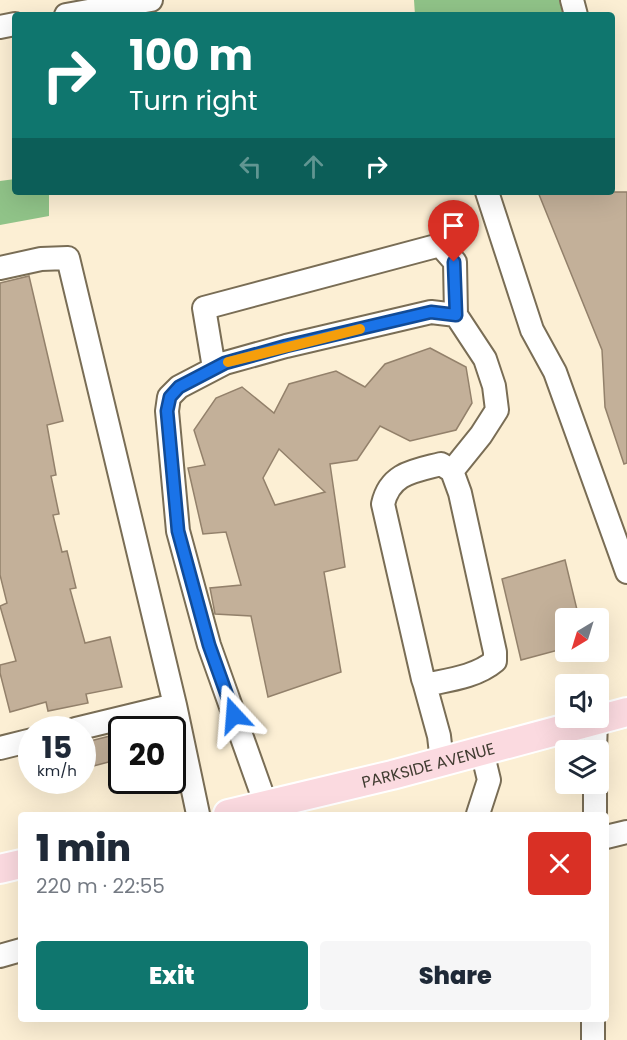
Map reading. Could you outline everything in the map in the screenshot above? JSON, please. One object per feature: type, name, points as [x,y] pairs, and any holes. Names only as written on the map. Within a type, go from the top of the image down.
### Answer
[{"type":"main road","name":"PARKSIDE AVENUE","points":[[609,717],[627,712]]},
{"type":"main road","name":"PARKSIDE AVENUE","points":[[236,812],[442,762],[569,728]]},
{"type":"main road","points":[[0,869],[18,865]]},
{"type":"street","points":[[75,9],[151,0]]},
{"type":"street","points":[[488,195],[532,330],[555,372],[625,563]]},
{"type":"street","points":[[214,368],[204,308],[440,245],[454,262],[456,315],[485,359],[494,386],[497,410],[482,435],[452,471]]},
{"type":"street","points":[[0,268],[41,259],[68,258],[175,705],[198,812]]},
{"type":"street","points":[[266,805],[209,645],[178,531],[167,411],[170,397],[179,387],[225,363],[286,346],[431,312],[456,315]]},
{"type":"street","points":[[425,685],[456,679],[487,668],[495,661],[495,652],[460,493],[452,471],[441,464],[409,472],[393,482],[383,504],[425,685],[439,736],[442,762]]},
{"type":"street","points":[[96,724],[175,705]]},
{"type":"street","points":[[0,748],[18,744]]},
{"type":"street","points":[[479,812],[489,780],[482,751]]},
{"type":"street","points":[[595,794],[595,812]]},
{"type":"street","points":[[609,836],[627,832]]},
{"type":"street","points":[[0,956],[18,951]]},
{"type":"street","points":[[593,1022],[593,1040]]},
{"type":"green space","points":[[414,0],[559,0],[562,12],[415,12]]},
{"type":"green space","points":[[12,179],[12,195],[49,195],[49,216],[0,225],[0,181]]},
{"type":"building","points":[[615,192],[627,192],[627,463],[624,464],[605,407],[602,350],[539,195],[615,195]]},
{"type":"building","points":[[29,276],[63,421],[47,425],[56,475],[51,476],[59,514],[53,515],[62,552],[67,551],[76,588],[70,589],[85,643],[110,637],[122,687],[86,694],[88,703],[48,711],[46,702],[10,712],[0,673],[0,665],[16,661],[0,606],[7,603],[0,575],[0,283]]},
{"type":"building","points":[[430,348],[466,367],[472,403],[456,430],[410,441],[380,426],[357,460],[330,464],[345,567],[324,572],[341,672],[268,697],[251,616],[215,614],[210,588],[241,585],[226,532],[203,534],[188,468],[205,465],[194,430],[216,398],[242,387],[274,413],[289,384],[336,371],[365,387],[385,364]],"holes":[[[279,449],[325,492],[275,505],[263,478]]]},
{"type":"building","points":[[565,560],[577,608],[555,608],[555,651],[521,660],[502,579]]},
{"type":"building","points":[[108,736],[108,762],[96,765],[96,740]]},
{"type":"slow traffic","points":[[228,362],[360,329]]},
{"type":"route","points":[[234,715],[209,645],[178,531],[167,411],[170,397],[179,387],[225,363],[286,346],[431,312],[456,315],[454,262]]}]
